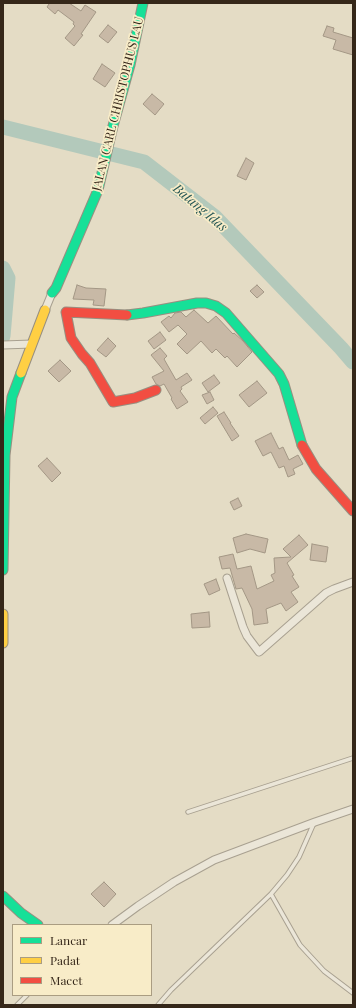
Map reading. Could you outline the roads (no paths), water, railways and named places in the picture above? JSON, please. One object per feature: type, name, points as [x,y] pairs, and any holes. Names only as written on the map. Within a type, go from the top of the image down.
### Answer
[{"type":"street","name":"JALAN CARL CHRISTOPHUS LAU","points":[[52,293],[56,288],[98,190],[113,126],[130,65],[143,3]]},
{"type":"street","points":[[3,570],[5,455],[12,397],[52,293]]},
{"type":"street","points":[[156,390],[135,398],[113,402],[90,363],[71,338],[66,312],[128,315],[197,303],[206,303],[216,306],[226,313],[279,374],[284,384],[303,447],[316,468],[353,511]]},
{"type":"street","points":[[4,345],[32,344]]},
{"type":"street","points":[[227,578],[243,627],[247,636],[259,652],[326,593],[353,582]]},
{"type":"street","points":[[3,614],[3,643]]},
{"type":"street","points":[[113,924],[174,882],[214,860],[353,809]]},
{"type":"street","points":[[3,896],[21,913],[37,924]]},
{"type":"lane","points":[[188,812],[353,758]]},
{"type":"lane","points":[[158,1005],[171,990],[271,894],[287,875],[299,857],[315,822]]},
{"type":"lane","points":[[271,894],[300,945],[324,971],[353,993]]},
{"type":"lane","points":[[17,1005],[26,996]]},
{"type":"waterway","name":"Batang Idas","points":[[3,127],[144,162],[215,217],[353,362]]},
{"type":"waterway","points":[[3,268],[8,278],[3,336]]}]
